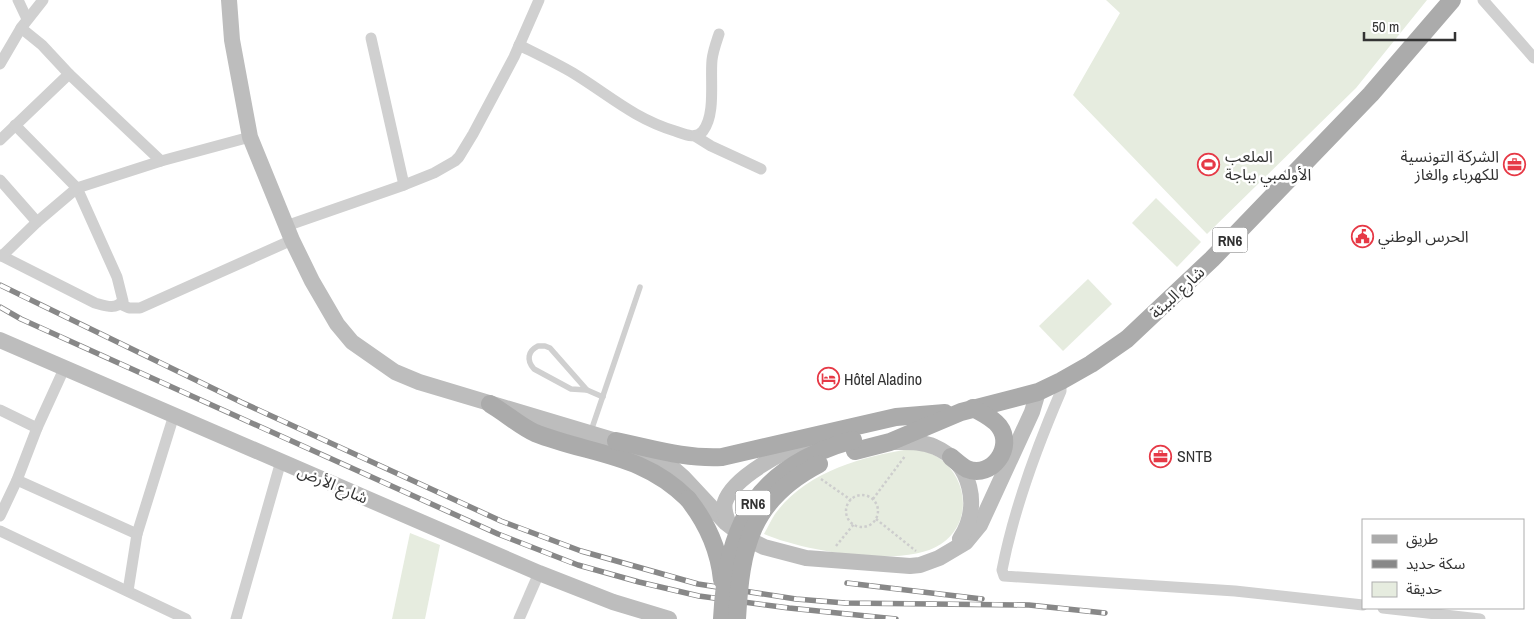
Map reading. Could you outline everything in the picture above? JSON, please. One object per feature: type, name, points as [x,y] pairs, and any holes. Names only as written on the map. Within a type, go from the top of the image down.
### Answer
[{"type":"main road","points":[[229,0],[232,40],[250,137],[289,233],[312,281],[337,324],[352,342],[395,372],[419,382],[590,433],[682,456],[722,457],[849,440]]},
{"type":"main road","name":"شارع البيئة","points":[[722,619],[728,567],[742,522],[766,486],[796,463],[830,446],[1038,392],[1091,364],[1126,339],[1212,259],[1371,94],[1452,0]]},
{"type":"main road","name":"شارع الأرض","points":[[0,340],[538,573],[641,615],[669,619]]},
{"type":"main road","points":[[616,440],[667,464],[683,477],[730,526],[744,537],[764,547],[806,558],[910,566],[930,562],[947,554],[966,542],[980,525],[1005,459],[1032,412],[1038,392]]},
{"type":"main road","points":[[490,404],[534,432],[627,460],[674,484],[688,499],[708,528],[718,560],[724,597]]},
{"type":"main road","points":[[961,411],[994,421],[1000,427],[1003,435],[1005,459]]},
{"type":"main road","name":"شارع البيئة","points":[[849,440],[890,442],[961,411]]},
{"type":"main road","points":[[730,526],[724,510],[725,502],[737,484],[758,467],[800,445],[849,440]]},
{"type":"main road","name":"شارع البيئة","points":[[737,619],[741,566],[753,527],[763,511],[777,494],[804,472],[838,456],[849,440]]},
{"type":"main road","points":[[890,442],[925,443],[934,446],[967,469],[984,469],[1005,459]]},
{"type":"main road","points":[[947,554],[961,539],[972,511],[968,481],[964,472],[951,457]]},
{"type":"street","points":[[18,0],[24,24],[42,45],[69,74],[161,161]]},
{"type":"street","points":[[0,64],[24,24],[42,0]]},
{"type":"street","points":[[250,137],[161,161],[77,188],[36,222],[1,256],[95,303],[109,307],[120,304],[129,308],[140,308],[289,233],[448,166],[459,156],[473,134],[519,45],[539,0]]},
{"type":"street","points":[[1483,0],[1534,58]]},
{"type":"street","points":[[695,136],[703,130],[709,114],[712,90],[712,61],[719,34]]},
{"type":"street","points":[[371,38],[404,185]]},
{"type":"street","points":[[519,45],[572,73],[641,118],[672,131],[695,136],[711,146],[761,169]]},
{"type":"street","points":[[0,140],[69,74]]},
{"type":"street","points":[[15,125],[77,188],[117,277],[123,298],[120,304]]},
{"type":"street","points":[[0,180],[36,222]]},
{"type":"street","points":[[1,512],[17,480],[37,428],[64,369]]},
{"type":"street","points":[[1061,381],[1061,391],[1027,477],[1011,525],[1002,570],[1006,577],[1235,591],[1362,605]]},
{"type":"street","points":[[0,410],[37,428]]},
{"type":"street","points":[[128,592],[137,534],[174,415]]},
{"type":"street","points":[[1005,459],[1027,477]]},
{"type":"street","points":[[236,619],[281,461]]},
{"type":"street","points":[[17,480],[137,534]]},
{"type":"street","points":[[0,531],[186,619]]},
{"type":"street","points":[[519,619],[538,573]]},
{"type":"street","points":[[1392,609],[1480,619]]},
{"type":"lane","points":[[590,433],[640,287]]},
{"type":"lane","points":[[586,390],[550,348],[538,346],[533,348],[529,359],[530,365],[534,369],[571,389],[586,390],[602,398]]},
{"type":"path","points":[[873,499],[905,456]]},
{"type":"path","points":[[818,476],[851,500]]},
{"type":"path","points":[[859,495],[873,499],[878,508],[876,519],[868,525],[854,524],[850,520],[847,510],[851,500],[859,495]]},
{"type":"path","points":[[876,519],[920,554]]},
{"type":"path","points":[[831,552],[854,524]]},
{"type":"green space","name":"الملعب الأولمبي بباجة","points":[[1106,0],[1427,0],[1356,88],[1207,234],[1073,95],[1120,13]]},
{"type":"green space","points":[[1156,198],[1201,242],[1177,267],[1132,223]]},
{"type":"green space","points":[[1088,279],[1112,304],[1063,351],[1039,326]]},
{"type":"green space","points":[[910,449],[932,454],[939,458],[949,467],[961,488],[963,501],[958,525],[941,544],[925,551],[904,555],[854,555],[803,546],[764,534],[775,514],[788,499],[819,477],[836,468],[873,456]]},
{"type":"green space","points":[[410,533],[440,545],[425,619],[392,619]]},
{"type":"railway","points":[[0,285],[241,402],[501,521],[581,551],[698,584],[796,599],[845,603],[1029,605],[1105,613]]},
{"type":"railway","points":[[0,307],[21,319],[498,534],[578,565],[699,596],[896,619]]},
{"type":"railway","points":[[847,583],[982,599]]},
{"type":"place","name":"الملعب الأولمبي بباجة","points":[[1209,165]]},
{"type":"place","name":"الشركة التونسية للكهرباء والغاز","points":[[1515,165]]},
{"type":"place","name":"الحرس الوطني","points":[[1362,236]]},
{"type":"place","name":"Hôtel Aladino","points":[[828,379]]},
{"type":"place","name":"SNTB","points":[[1161,456]]}]
